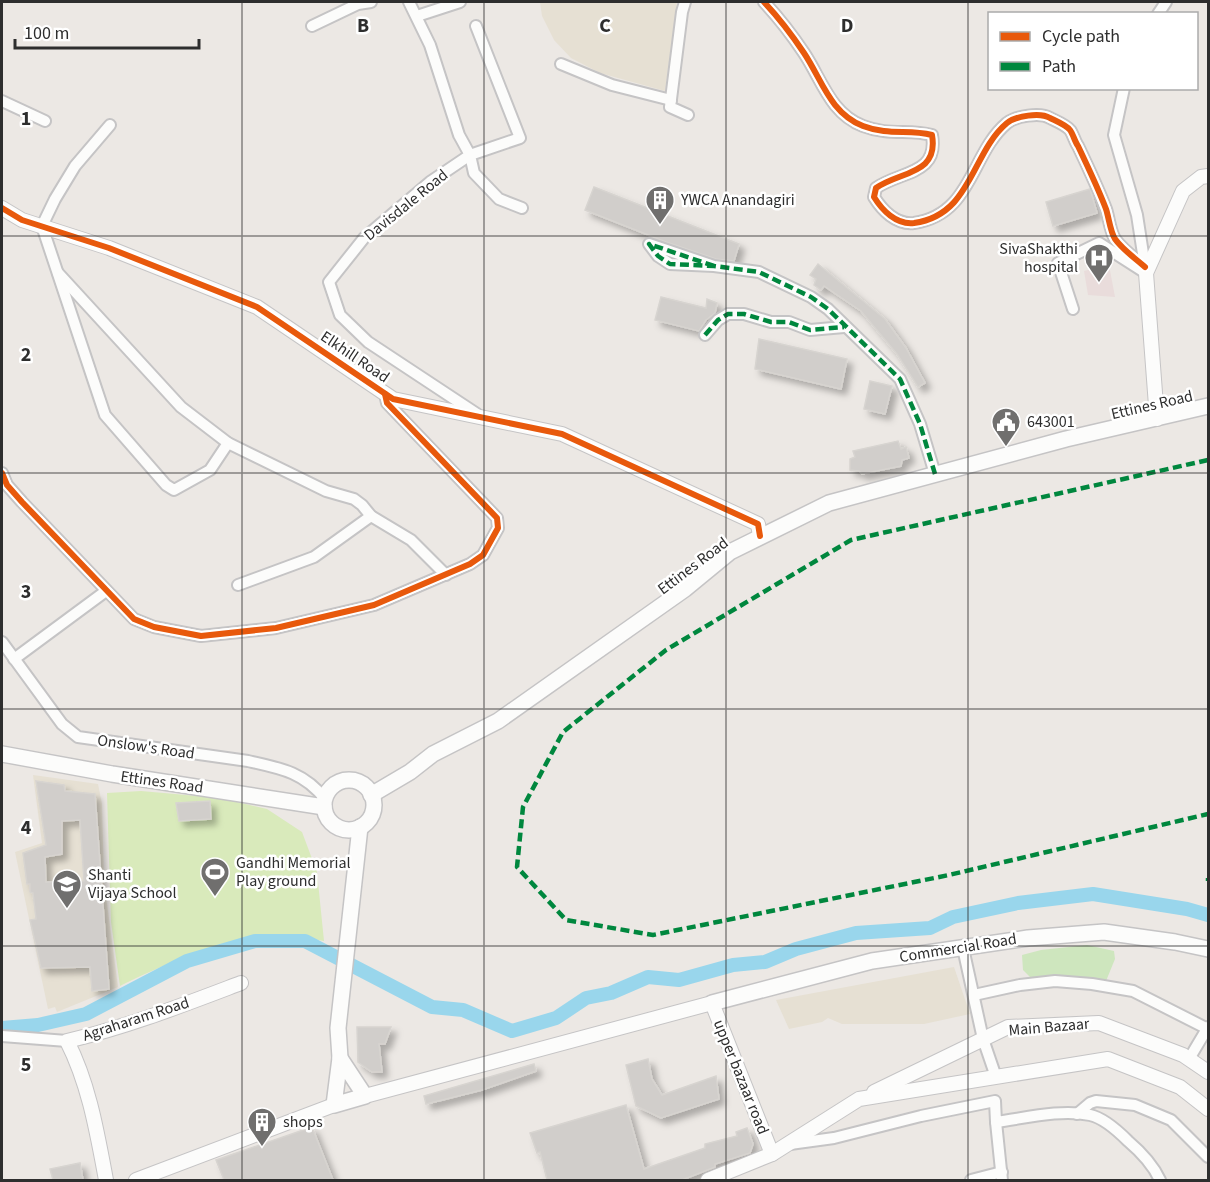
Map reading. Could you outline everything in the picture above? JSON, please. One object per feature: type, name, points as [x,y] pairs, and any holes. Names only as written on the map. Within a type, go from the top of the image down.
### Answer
[{"type":"main road","name":"Ettines Road","points":[[371,795],[410,772],[433,754],[498,720],[685,589],[730,552],[829,503],[1065,439],[1209,406]]},
{"type":"main road","name":"Ettines Road","points":[[2,754],[112,774],[324,803]]},
{"type":"main road","points":[[346,780],[361,784],[371,795],[373,810],[370,817],[360,827],[344,829],[337,827],[326,815],[324,803],[332,786],[346,780]]},
{"type":"main road","points":[[340,1058],[365,1096],[334,1105],[340,1058],[338,1028],[360,827]]},
{"type":"main road","name":"Commercial Road","points":[[712,1003],[872,962],[1028,938],[1104,932],[1209,949]]},
{"type":"street","points":[[312,26],[358,4],[371,2]]},
{"type":"street","points":[[409,2],[442,78],[459,135],[470,155],[474,173],[499,199],[522,208]]},
{"type":"street","points":[[417,16],[460,2]]},
{"type":"street","points":[[685,2],[670,107],[688,115]]},
{"type":"street","points":[[764,2],[804,54],[829,98],[844,116],[862,126],[884,133],[932,135],[934,147],[931,158],[910,174],[885,181],[876,188],[874,197],[882,210],[909,223],[925,221],[945,210],[971,180],[994,139],[1008,122],[1026,116],[1047,116],[1070,130],[1106,208],[1115,238],[1146,270]]},
{"type":"street","points":[[470,155],[520,138],[476,26]]},
{"type":"street","points":[[561,64],[612,85],[671,100]]},
{"type":"street","points":[[1124,90],[1114,135],[1137,215],[1146,270],[1157,418]]},
{"type":"street","points":[[2,101],[45,121]]},
{"type":"street","points":[[110,125],[75,166],[42,226],[105,415],[166,485],[174,490],[210,470],[228,443]]},
{"type":"street","name":"Davisdale Road","points":[[470,155],[423,189],[364,238],[329,282],[340,315],[368,342],[480,416]]},
{"type":"street","points":[[1146,270],[1183,191],[1201,177],[1209,176]]},
{"type":"street","name":"Elkhill Road","points":[[2,208],[22,220],[109,248],[257,307],[393,399],[562,434],[758,524],[760,536]]},
{"type":"street","points":[[1072,309],[1058,263],[1099,243],[1146,270]]},
{"type":"street","points":[[714,266],[649,244],[658,256],[670,264],[714,266],[759,272],[811,297],[828,309],[900,379],[920,424],[935,474]]},
{"type":"street","points":[[58,273],[181,407],[228,443],[326,491],[362,505],[371,516],[411,540],[446,575]]},
{"type":"street","points":[[705,335],[718,320],[728,314],[744,314],[771,322],[789,322],[810,330],[844,327]]},
{"type":"street","points":[[2,473],[7,485],[134,619],[154,627],[201,636],[276,628],[374,605],[446,575],[483,555],[498,528],[497,518],[387,404],[385,394]]},
{"type":"street","points":[[238,585],[314,557],[371,516]]},
{"type":"street","points":[[14,660],[106,591]]},
{"type":"street","name":"Onslow's Road","points":[[2,642],[62,724],[78,737],[265,765],[298,775],[310,783],[324,803]]},
{"type":"street","points":[[963,948],[983,1039],[996,1077]]},
{"type":"street","points":[[974,995],[1020,985],[1055,981],[1133,991],[1208,1028],[1189,1059]]},
{"type":"street","name":"Agraharam Road","points":[[106,1180],[95,1121],[78,1063],[66,1041],[106,1032],[241,983]]},
{"type":"street","points":[[365,1096],[712,1003]]},
{"type":"street","name":"upper bazaar road","points":[[708,1180],[772,1154],[712,1003]]},
{"type":"street","name":"Main Bazaar","points":[[772,1154],[859,1099],[1008,1027],[1098,1023],[1183,1055],[1209,1072]]},
{"type":"street","points":[[2,1036],[66,1041]]},
{"type":"street","points":[[859,1099],[1108,1059],[1180,1087],[1209,1109]]},
{"type":"street","points":[[788,1144],[834,1138],[921,1116],[995,1101],[1002,1176],[971,1180]]},
{"type":"street","points":[[1077,1114],[1096,1101],[1135,1105],[1171,1120],[1209,1157]]},
{"type":"street","points":[[136,1180],[334,1105]]},
{"type":"street","points":[[996,1122],[1064,1113],[1091,1115],[1116,1130],[1137,1149],[1160,1180]]},
{"type":"shaded area","points":[[540,2],[677,2],[665,91],[600,73],[571,58],[554,40],[542,16]]},
{"type":"shaded area","name":"SivaShakthi hospital","points":[[1109,265],[1115,297],[1088,295],[1084,271]]},
{"type":"shaded area","name":"Shanti Vijaya School","points":[[33,775],[98,784],[102,804],[104,881],[118,987],[57,1012],[55,1007],[48,1009],[15,852],[42,843]]},
{"type":"shaded area","points":[[954,967],[970,1014],[924,1024],[842,1024],[828,1018],[822,1022],[789,1029],[776,1000]]},
{"type":"green space","name":"Gandhi Memorial Play ground","points":[[141,791],[220,798],[267,809],[302,832],[317,872],[324,941],[296,936],[248,939],[181,959],[120,986],[111,922],[107,793]]},
{"type":"green space","points":[[1087,945],[1114,951],[1115,959],[1106,981],[1031,978],[1023,970],[1022,955],[1041,950]]},
{"type":"building","name":"YWCA Anandagiri","points":[[594,187],[739,244],[734,261],[716,259],[666,242],[585,210]]},
{"type":"building","points":[[1090,189],[1097,213],[1053,226],[1046,202]]},
{"type":"building","points":[[818,264],[885,319],[906,348],[925,383],[918,387],[897,354],[861,311],[824,286],[821,290],[814,285],[816,279],[810,275]]},
{"type":"building","points":[[661,297],[706,308],[707,299],[717,303],[715,313],[706,320],[699,331],[655,320]]},
{"type":"building","points":[[759,339],[847,359],[841,389],[755,369]]},
{"type":"building","points":[[870,381],[892,386],[885,414],[864,409]]},
{"type":"building","points":[[898,441],[901,449],[906,447],[909,458],[902,460],[901,466],[862,474],[859,471],[850,470],[850,459],[855,457],[853,451]]},
{"type":"building","name":"Shanti Vijaya School","points":[[36,781],[64,785],[65,791],[95,794],[109,989],[92,991],[90,967],[41,968],[30,920],[36,919],[33,893],[30,892],[30,884],[27,884],[23,853],[46,845]],"holes":[[[80,820],[84,881],[46,882],[45,857],[62,854],[62,821]]]},
{"type":"building","points":[[210,801],[211,819],[179,821],[176,803]]},
{"type":"building","points":[[357,1027],[391,1027],[385,1044],[379,1044],[382,1072],[372,1072],[358,1062]]},
{"type":"building","points":[[648,1059],[652,1079],[662,1095],[716,1076],[719,1099],[661,1118],[636,1106],[626,1065]]},
{"type":"building","points":[[534,1064],[536,1071],[482,1090],[426,1104],[424,1096]]},
{"type":"building","points":[[626,1105],[644,1169],[705,1148],[705,1144],[737,1136],[736,1132],[747,1128],[753,1144],[750,1153],[715,1164],[715,1167],[682,1180],[547,1180],[540,1152],[537,1153],[530,1133]]},
{"type":"building","points":[[312,1127],[333,1180],[224,1180],[216,1160]]},
{"type":"building","points":[[80,1163],[83,1180],[53,1180],[50,1169]]},
{"type":"waterway","points":[[2,1028],[38,1025],[86,1014],[187,961],[255,941],[305,941],[432,1007],[463,1010],[512,1031],[556,1018],[586,998],[611,993],[648,977],[679,980],[733,965],[765,962],[796,949],[856,933],[930,928],[953,917],[1018,903],[1093,894],[1187,909],[1208,915]]},
{"type":"marked path","points":[[714,266],[649,244],[658,256],[670,264],[714,266],[759,272],[811,297],[828,309],[900,379],[920,424],[935,474]]},
{"type":"marked path","points":[[705,335],[718,320],[728,314],[744,314],[771,322],[789,322],[810,330],[844,327]]},
{"type":"marked path","points":[[1208,460],[851,540],[666,650],[563,732],[523,807],[517,867],[566,920],[653,935],[949,875],[1208,814]]},
{"type":"cycle path","points":[[764,2],[799,46],[828,95],[842,113],[872,129],[932,135],[933,148],[930,158],[924,165],[876,188],[874,197],[890,216],[907,223],[933,218],[948,208],[959,196],[985,150],[1007,123],[1016,118],[1046,116],[1070,130],[1103,201],[1115,239],[1145,267]]},
{"type":"cycle path","points":[[2,208],[22,220],[109,248],[257,307],[393,399],[562,434],[758,524],[760,536]]},
{"type":"cycle path","points":[[2,473],[7,485],[22,502],[134,619],[154,627],[201,636],[276,628],[374,605],[470,564],[483,555],[498,528],[497,518],[387,403],[385,394]]},
{"type":"place","name":"YWCA Anandagiri","points":[[660,226]]},
{"type":"place","name":"SivaShakthi hospital","points":[[1099,284]]},
{"type":"place","name":"643001","points":[[1006,448]]},
{"type":"place","name":"Gandhi Memorial Play ground","points":[[215,898]]},
{"type":"place","name":"Shanti Vijaya School","points":[[67,910]]},
{"type":"place","name":"shops","points":[[262,1148]]}]
